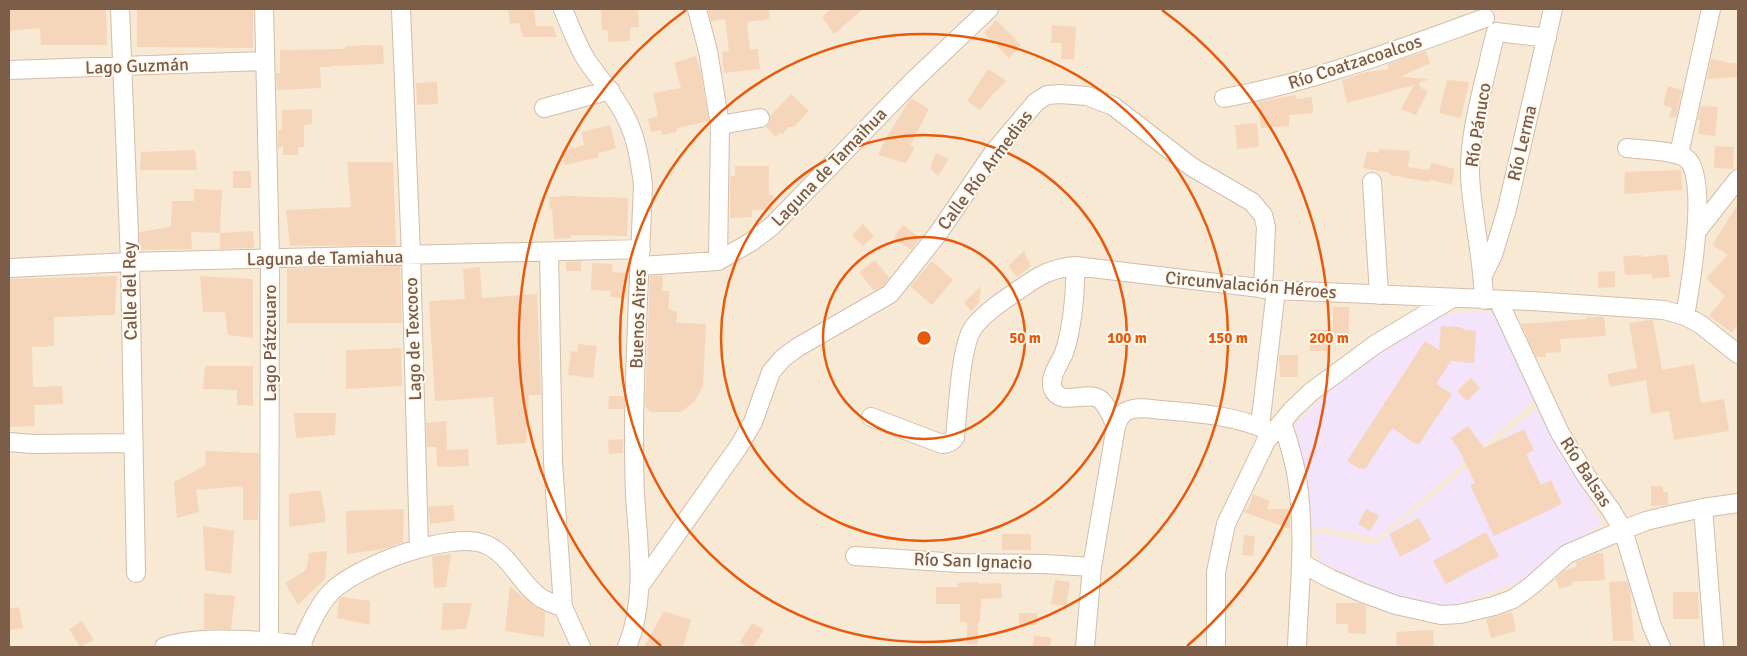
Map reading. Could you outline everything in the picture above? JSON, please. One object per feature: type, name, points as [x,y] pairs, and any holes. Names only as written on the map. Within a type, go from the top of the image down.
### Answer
[{"type":"street","name":"Calle del Rey","points":[[120,9],[130,262],[136,573]]},
{"type":"street","name":"Lago Pátzcuaro","points":[[264,9],[270,259],[268,644]]},
{"type":"street","name":"Lago de Texcoco","points":[[401,9],[420,548]]},
{"type":"street","name":"Buenos Aires","points":[[563,9],[587,60],[610,90],[629,124],[640,159],[643,184],[634,425],[639,587],[637,619],[627,647]]},
{"type":"street","points":[[697,9],[708,51],[720,124],[718,261]]},
{"type":"street","name":"Laguna de Tamaihua","points":[[641,257],[718,261],[751,242],[772,226],[907,87],[989,9]]},
{"type":"street","name":"Río Lerma","points":[[1483,274],[1493,255],[1507,209],[1553,9]]},
{"type":"street","points":[[1678,154],[1711,9]]},
{"type":"street","points":[[1480,13],[1496,32],[1547,38]]},
{"type":"street","name":"Río Coatzacoalcos","points":[[1224,98],[1261,92],[1306,80],[1480,13]]},
{"type":"street","name":"Río Pánuco","points":[[1491,300],[1483,274],[1470,174],[1472,146],[1482,91],[1496,32]]},
{"type":"street","name":"Lago Guzmán","points":[[9,70],[265,62]]},
{"type":"street","points":[[544,108],[610,90]]},
{"type":"street","name":"Calle Río Armedias","points":[[639,587],[739,446],[753,422],[771,372],[783,358],[798,348],[890,294],[938,235],[993,153],[1036,102],[1047,95],[1087,96],[1113,106],[1192,167],[1252,202],[1263,215],[1266,227],[1270,290],[1271,427]]},
{"type":"street","points":[[720,124],[760,118]]},
{"type":"street","points":[[1627,148],[1678,154],[1687,159],[1693,167],[1696,178],[1697,231],[1685,316]]},
{"type":"street","points":[[1697,231],[1738,180]]},
{"type":"street","points":[[1372,182],[1379,295]]},
{"type":"street","name":"Laguna de Tamiahua","points":[[9,268],[130,262],[549,252],[641,257]]},
{"type":"street","points":[[549,252],[553,462],[562,607],[581,647]]},
{"type":"street","points":[[1075,266],[1069,334],[1064,353],[1051,382],[1052,388],[1055,394],[1060,397],[1093,396],[1100,399],[1106,406],[1116,426]]},
{"type":"street","name":"Circunvalación Héroes","points":[[871,417],[942,444],[949,443],[955,437],[964,351],[972,329],[994,307],[1038,276],[1057,268],[1075,266],[1270,290],[1664,310],[1685,316],[1700,324],[1737,351]]},
{"type":"street","points":[[1216,647],[1216,572],[1226,524],[1271,427],[1311,392],[1376,344],[1451,299]]},
{"type":"street","name":"Río Balsas","points":[[1491,300],[1560,433],[1623,530],[1652,626],[1661,647]]},
{"type":"street","points":[[1086,647],[1092,566],[1116,426],[1121,414],[1127,410],[1141,409],[1197,413],[1271,427],[1290,448],[1297,477],[1302,522],[1297,647]]},
{"type":"street","points":[[9,442],[33,444],[132,443]]},
{"type":"street","points":[[1301,563],[1331,580],[1396,605],[1441,615],[1460,614],[1494,606],[1513,599],[1532,586],[1567,554],[1623,530],[1646,521],[1704,508],[1738,503]]},
{"type":"street","points":[[1704,508],[1714,647]]},
{"type":"street","points":[[164,647],[202,641],[302,646],[315,614],[330,593],[344,580],[365,569],[420,548],[446,541],[469,541],[486,544],[500,552],[530,589],[541,598],[562,607]]},
{"type":"street","name":"Río San Ignacio","points":[[855,556],[959,563],[1092,566]]},
{"type":"shaded area","points":[[9,9],[1738,9],[1738,647],[9,647]]},
{"type":"shaded area","points":[[1494,311],[1535,400],[1378,538],[1320,527],[1310,531],[1306,472],[1295,424],[1364,359],[1428,314]]},
{"type":"shaded area","points":[[1537,408],[1602,523],[1527,579],[1444,610],[1397,597],[1321,562],[1311,538],[1320,532],[1375,545]]},
{"type":"building","points":[[9,9],[106,9],[107,45],[41,45],[40,28],[9,31]]},
{"type":"building","points":[[137,9],[253,9],[253,48],[137,47]]},
{"type":"building","points":[[508,9],[534,9],[536,26],[553,26],[557,37],[523,37],[519,23],[510,24]]},
{"type":"building","points":[[601,9],[638,9],[639,27],[630,28],[630,41],[608,42],[608,30],[602,30]]},
{"type":"building","points":[[708,9],[769,9],[770,19],[747,22],[750,50],[758,49],[760,69],[724,73],[722,52],[729,51],[725,19],[711,21]]},
{"type":"building","points":[[831,9],[863,9],[834,34],[822,17]]},
{"type":"building","points":[[996,20],[1021,45],[1009,58],[984,33]]},
{"type":"building","points":[[1052,25],[1076,27],[1074,60],[1061,59],[1062,43],[1051,43]]},
{"type":"building","points":[[383,45],[384,64],[320,67],[321,88],[277,90],[276,73],[280,73],[280,50],[345,49],[345,46]]},
{"type":"building","points":[[1426,51],[1430,63],[1400,77],[1430,79],[1419,83],[1421,88],[1428,91],[1416,115],[1401,109],[1414,85],[1347,103],[1342,80],[1367,72],[1389,69],[1387,64]]},
{"type":"building","points":[[696,56],[709,121],[677,128],[676,132],[662,135],[661,130],[651,132],[648,119],[658,116],[653,93],[681,88],[674,63]]},
{"type":"building","points":[[1711,59],[1738,63],[1738,77],[1707,79]]},
{"type":"building","points":[[988,69],[1007,81],[980,110],[967,101]]},
{"type":"building","points":[[1447,80],[1469,82],[1461,118],[1439,113]]},
{"type":"building","points":[[437,82],[438,104],[417,105],[416,83]]},
{"type":"building","points":[[1668,86],[1682,90],[1676,118],[1669,117],[1672,108],[1663,105]]},
{"type":"building","points":[[791,94],[809,111],[794,127],[788,127],[783,134],[780,133],[776,137],[766,127],[770,122],[770,116]]},
{"type":"building","points":[[1296,95],[1296,99],[1312,97],[1313,113],[1289,115],[1289,126],[1261,128],[1258,102]]},
{"type":"building","points":[[911,98],[929,109],[910,146],[915,147],[906,163],[878,155],[886,138]]},
{"type":"building","points":[[1701,106],[1718,107],[1715,136],[1698,134],[1700,120],[1697,120]]},
{"type":"building","points":[[312,109],[312,124],[304,125],[304,147],[298,147],[298,155],[283,155],[283,146],[278,148],[278,130],[282,130],[282,110]]},
{"type":"building","points":[[1257,123],[1259,147],[1237,149],[1235,125]]},
{"type":"building","points":[[610,125],[616,148],[598,153],[599,157],[565,165],[561,151],[584,145],[582,132]]},
{"type":"building","points":[[1715,146],[1734,147],[1733,169],[1714,168]]},
{"type":"building","points":[[1380,149],[1410,151],[1408,167],[1428,170],[1432,163],[1455,169],[1452,185],[1390,175],[1390,173],[1363,168],[1367,151],[1378,153]]},
{"type":"building","points":[[195,150],[197,170],[140,170],[141,152]]},
{"type":"building","points":[[936,153],[949,159],[938,176],[930,168]]},
{"type":"building","points":[[347,162],[393,162],[396,245],[290,246],[286,210],[351,207]]},
{"type":"building","points":[[735,166],[769,166],[769,195],[773,195],[773,209],[752,210],[752,217],[730,218],[730,176],[735,176]]},
{"type":"building","points":[[1681,170],[1682,190],[1624,194],[1625,172]]},
{"type":"building","points":[[233,171],[251,171],[251,188],[233,188]]},
{"type":"building","points":[[194,189],[222,190],[220,233],[191,232],[192,249],[140,250],[139,232],[171,227],[172,201],[194,201]]},
{"type":"building","points":[[549,197],[628,198],[627,236],[571,235],[571,238],[554,239],[552,209],[550,209]]},
{"type":"building","points":[[1738,204],[1738,324],[1732,333],[1709,316],[1725,296],[1706,278],[1728,255],[1712,245]]},
{"type":"building","points":[[863,224],[874,236],[863,246],[852,235]]},
{"type":"building","points":[[903,225],[920,238],[911,250],[894,237]]},
{"type":"building","points":[[253,231],[254,248],[220,249],[220,233]]},
{"type":"building","points":[[1024,251],[1031,266],[1017,277],[1008,266]]},
{"type":"building","points":[[1667,254],[1670,277],[1652,279],[1652,274],[1625,275],[1623,256],[1642,255],[1642,257]]},
{"type":"building","points":[[875,260],[889,278],[883,286],[874,291],[859,272]]},
{"type":"building","points":[[581,261],[581,271],[566,271],[566,262]]},
{"type":"building","points":[[932,261],[953,280],[932,305],[910,286]]},
{"type":"building","points":[[592,263],[613,264],[612,272],[627,273],[625,298],[610,297],[611,291],[591,290]]},
{"type":"building","points":[[400,266],[402,323],[287,323],[287,269]]},
{"type":"building","points":[[480,267],[482,298],[537,294],[541,395],[529,395],[526,443],[497,445],[493,397],[435,401],[429,301],[465,299],[463,269]]},
{"type":"building","points":[[1615,271],[1615,287],[1598,288],[1598,272]]},
{"type":"building","points":[[662,275],[662,291],[670,291],[668,308],[677,312],[676,323],[706,324],[703,386],[695,401],[681,412],[650,412],[645,406],[650,276]]},
{"type":"building","points":[[117,276],[115,315],[54,317],[54,346],[32,347],[33,387],[62,386],[63,404],[34,405],[35,426],[9,427],[9,279]]},
{"type":"building","points":[[200,276],[253,279],[253,338],[228,335],[225,312],[203,312]]},
{"type":"building","points":[[981,286],[979,303],[971,311],[964,303]]},
{"type":"building","points":[[1333,307],[1349,307],[1349,341],[1327,341],[1327,351],[1310,351],[1310,330],[1333,330]]},
{"type":"building","points":[[1587,317],[1604,317],[1606,336],[1560,339],[1561,352],[1546,353],[1546,357],[1536,357],[1521,324],[1587,319]]},
{"type":"building","points":[[1653,320],[1662,370],[1694,364],[1701,403],[1724,399],[1729,431],[1674,440],[1669,411],[1651,414],[1646,380],[1610,387],[1607,374],[1637,368],[1629,323]]},
{"type":"building","points":[[1441,326],[1460,327],[1465,330],[1476,331],[1474,363],[1451,361],[1436,384],[1452,394],[1419,444],[1414,443],[1392,428],[1365,469],[1358,468],[1347,461],[1425,341],[1439,350]]},
{"type":"building","points":[[578,344],[597,346],[593,378],[568,375],[571,351],[577,352]]},
{"type":"building","points":[[401,348],[402,386],[346,389],[346,350]]},
{"type":"building","points":[[1279,355],[1298,355],[1298,377],[1280,377]]},
{"type":"building","points":[[205,366],[253,366],[253,406],[237,405],[237,390],[203,389]]},
{"type":"building","points":[[1471,378],[1480,388],[1467,401],[1457,391]]},
{"type":"building","points":[[609,396],[624,396],[624,409],[608,409]]},
{"type":"building","points":[[294,413],[336,413],[335,435],[296,438]]},
{"type":"building","points":[[446,421],[447,450],[468,449],[469,466],[437,467],[436,447],[427,447],[426,423]]},
{"type":"building","points":[[1468,426],[1484,448],[1524,429],[1534,450],[1526,454],[1541,485],[1551,480],[1562,504],[1494,536],[1470,485],[1475,483],[1451,438]]},
{"type":"building","points":[[623,439],[623,453],[609,454],[608,440]]},
{"type":"building","points":[[205,451],[259,453],[258,520],[243,520],[243,486],[196,490],[199,512],[177,518],[174,482],[206,465]]},
{"type":"building","points":[[1651,486],[1663,486],[1663,492],[1668,492],[1668,505],[1651,506]]},
{"type":"building","points":[[321,490],[326,522],[289,527],[289,494]]},
{"type":"building","points":[[1253,494],[1270,501],[1267,509],[1290,509],[1290,529],[1244,512],[1245,509],[1248,509]]},
{"type":"building","points":[[453,505],[455,521],[430,524],[428,507]]},
{"type":"building","points":[[404,509],[403,542],[384,549],[347,554],[346,511]]},
{"type":"building","points":[[1366,509],[1379,516],[1370,531],[1358,524]]},
{"type":"building","points":[[1419,518],[1431,540],[1400,557],[1389,534]]},
{"type":"building","points":[[203,526],[234,531],[231,574],[205,570]]},
{"type":"building","points":[[1486,532],[1499,556],[1446,584],[1433,561]]},
{"type":"building","points":[[1002,534],[1031,534],[1031,550],[1002,550]]},
{"type":"building","points":[[1244,535],[1255,536],[1253,556],[1242,555]]},
{"type":"building","points":[[327,551],[325,579],[298,605],[285,583],[306,570],[309,553]]},
{"type":"building","points":[[1603,553],[1605,580],[1571,582],[1572,585],[1559,589],[1556,578],[1564,571],[1576,567],[1576,562],[1595,554]]},
{"type":"building","points":[[451,554],[446,587],[434,588],[432,556]]},
{"type":"building","points":[[1055,580],[1070,582],[1066,606],[1051,604]]},
{"type":"building","points":[[1627,581],[1630,589],[1634,641],[1613,641],[1609,582]]},
{"type":"building","points":[[979,582],[979,584],[1001,583],[1002,598],[981,599],[978,644],[967,644],[967,622],[960,622],[960,604],[936,604],[936,587],[958,587],[958,583]]},
{"type":"building","points":[[510,586],[534,606],[545,612],[544,637],[505,631]]},
{"type":"building","points":[[1673,592],[1698,592],[1699,619],[1673,619]]},
{"type":"building","points":[[204,593],[235,596],[231,629],[204,629]]},
{"type":"building","points":[[342,597],[370,601],[370,625],[337,618],[339,599]]},
{"type":"building","points":[[443,603],[472,603],[466,629],[441,630]]},
{"type":"building","points":[[1336,603],[1360,603],[1366,606],[1366,634],[1348,633],[1348,624],[1336,624]]},
{"type":"building","points":[[19,607],[23,628],[9,630],[9,609]]},
{"type":"building","points":[[664,611],[691,620],[683,647],[644,647]]},
{"type":"building","points":[[1512,612],[1516,631],[1491,638],[1486,619]]},
{"type":"building","points":[[1019,613],[1037,613],[1037,625],[1019,625]]},
{"type":"building","points":[[82,621],[94,640],[80,647],[69,629]]},
{"type":"building","points":[[752,623],[764,630],[753,647],[748,647],[740,642]]},
{"type":"building","points":[[1433,630],[1434,647],[1397,647],[1396,632]]},
{"type":"building","points":[[1034,636],[1051,637],[1050,647],[1033,647]]}]
